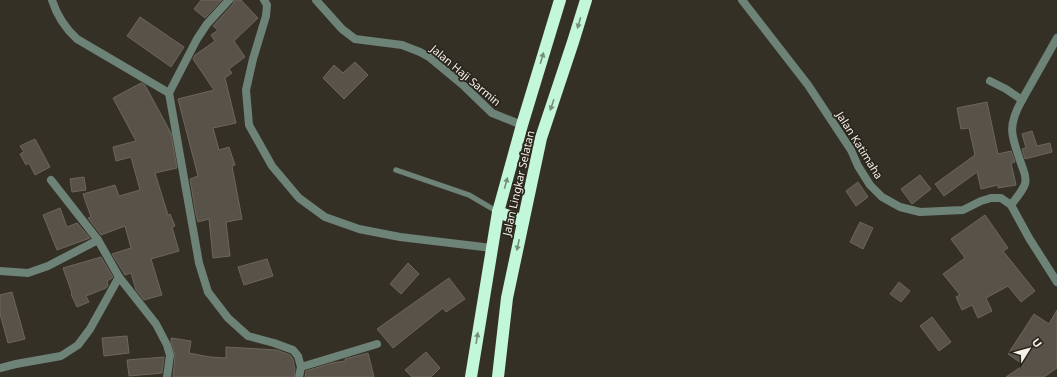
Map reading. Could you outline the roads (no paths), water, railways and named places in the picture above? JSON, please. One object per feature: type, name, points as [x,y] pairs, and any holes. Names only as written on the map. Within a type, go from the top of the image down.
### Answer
[{"type":"highway","name":"Jalan Lingkar Selatan","points":[[471,377],[498,212],[522,125],[560,0]]},
{"type":"highway","name":"Jalan Lingkar Selatan","points":[[498,377],[507,298],[541,138],[585,2]]},
{"type":"highway","points":[[498,212],[523,221]]},
{"type":"street","points":[[52,0],[56,13],[68,30],[77,39],[169,93]]},
{"type":"street","points":[[229,0],[200,34],[169,93],[200,263],[208,292],[228,318],[248,336],[293,350],[298,356],[301,367],[299,377]]},
{"type":"street","points":[[264,0],[267,5],[266,16],[253,59],[246,90],[249,125],[272,166],[299,198],[325,217],[358,229],[400,237],[492,248]]},
{"type":"street","name":"Jalan Haji Sarmin","points":[[316,0],[342,30],[355,39],[402,45],[420,52],[429,57],[464,86],[492,113],[522,125]]},
{"type":"street","name":"Jalan Katimaha","points":[[742,0],[808,85],[851,150],[858,166],[870,185],[882,197],[900,207],[920,212],[963,210],[991,198],[1001,198],[1011,204]]},
{"type":"street","points":[[1057,38],[1015,113],[1012,127],[1013,140],[1026,175],[1025,184],[1021,193],[1011,204],[1029,238],[1057,282]]},
{"type":"street","points":[[990,81],[1006,89],[1022,100]]},
{"type":"street","points":[[51,180],[98,240],[119,277],[149,315],[167,345],[170,355],[167,377]]},
{"type":"street","points":[[0,271],[28,273],[48,266],[98,240]]},
{"type":"street","points":[[0,368],[60,356],[78,345],[90,329],[119,277]]},
{"type":"street","points":[[301,367],[377,344]]},
{"type":"lane","points":[[396,170],[469,196],[498,212]]}]
